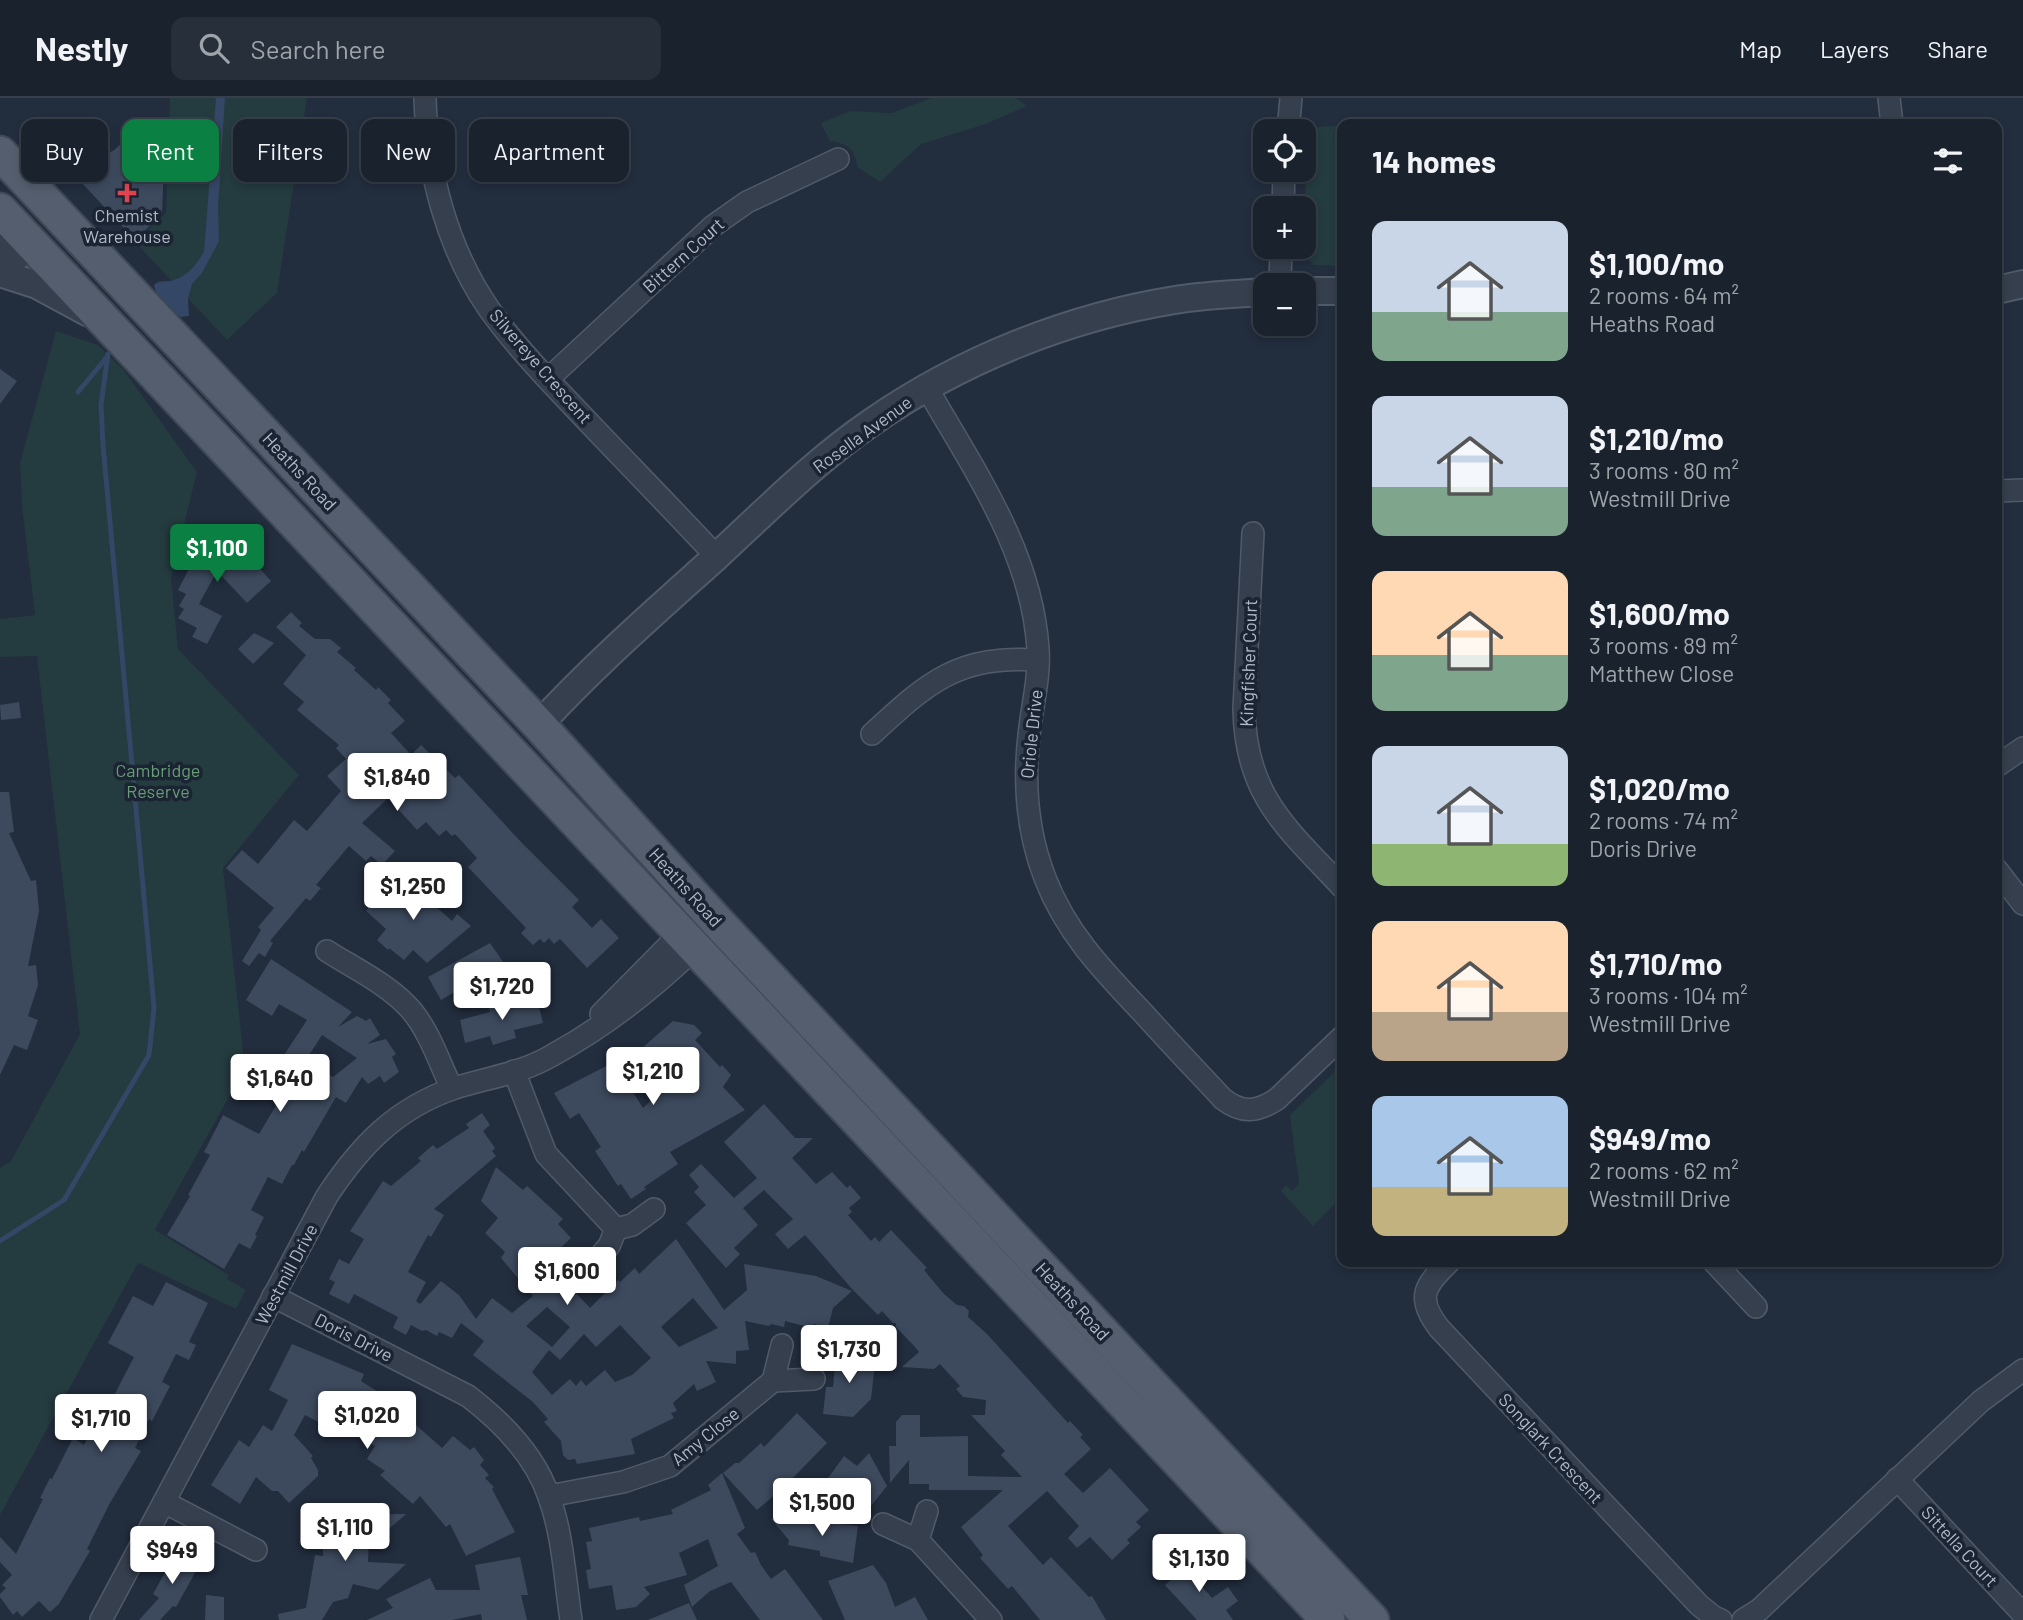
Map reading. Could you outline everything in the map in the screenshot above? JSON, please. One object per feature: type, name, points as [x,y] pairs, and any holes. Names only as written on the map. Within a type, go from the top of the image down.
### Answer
[{"type":"main road","name":"Heaths Road","points":[[0,153],[539,725],[712,916],[1368,1619]]},
{"type":"main road","points":[[12,242],[48,203]]},
{"type":"main road","name":"Heaths Road","points":[[0,210],[12,242],[103,321],[154,374],[1328,1620]]},
{"type":"main road","points":[[512,752],[539,725]]},
{"type":"main road","points":[[689,940],[712,916]]},
{"type":"street","name":"Silvereye Crescent","points":[[425,98],[430,160],[445,217],[461,257],[489,308],[548,379],[716,556]]},
{"type":"street","points":[[1289,119],[1291,98]]},
{"type":"street","points":[[1889,98],[1891,119]]},
{"type":"street","name":"Bittern Court","points":[[548,379],[713,226],[747,202],[838,159]]},
{"type":"street","points":[[12,242],[24,249],[0,273],[37,285],[103,321]]},
{"type":"street","points":[[2002,289],[2023,284]]},
{"type":"street","points":[[1316,291],[1337,291]]},
{"type":"street","name":"Rosella Avenue","points":[[539,725],[624,640],[794,484],[873,422],[928,388],[995,354],[1075,324],[1174,300],[1253,293]]},
{"type":"street","name":"Oriole Drive","points":[[928,388],[1017,554],[1034,614],[1038,660],[1025,779],[1036,852],[1065,921],[1091,957],[1223,1099],[1238,1109],[1255,1111],[1265,1108],[1337,1042]]},
{"type":"street","points":[[2002,491],[2023,490]]},
{"type":"street","name":"Kingfisher Court","points":[[1254,533],[1244,708],[1244,730],[1251,764],[1257,782],[1273,811],[1337,881]]},
{"type":"street","points":[[872,734],[924,688],[953,671],[988,661],[1038,660]]},
{"type":"street","points":[[2002,763],[2023,748]]},
{"type":"street","points":[[2002,877],[2023,904]]},
{"type":"street","name":"Westmill Drive","points":[[101,1620],[327,1196],[365,1145],[386,1125],[404,1113],[452,1089],[514,1071],[550,1057],[578,1039],[630,983],[689,940]]},
{"type":"street","points":[[327,951],[397,996],[412,1012],[452,1089]]},
{"type":"street","points":[[514,1071],[546,1154],[616,1229]]},
{"type":"street","points":[[616,1229],[632,1225],[654,1209]]},
{"type":"street","points":[[593,1264],[609,1246],[616,1229]]},
{"type":"street","name":"Songlark Crescent","points":[[1444,1267],[1431,1281],[1425,1294],[1426,1309],[1439,1328],[1699,1605],[1721,1620]]},
{"type":"street","points":[[1719,1267],[1756,1307]]},
{"type":"street","name":"Doris Drive","points":[[273,1296],[468,1396],[490,1412],[514,1437],[549,1496],[571,1620]]},
{"type":"street","points":[[782,1345],[773,1381],[814,1379]]},
{"type":"street","points":[[1743,1620],[1759,1610],[1981,1401],[2023,1370]]},
{"type":"street","name":"Amy Close","points":[[549,1496],[623,1482],[670,1465],[773,1381]]},
{"type":"street","name":"Sittella Court","points":[[1897,1479],[2023,1614]]},
{"type":"street","points":[[164,1502],[256,1550]]},
{"type":"street","points":[[918,1540],[927,1511]]},
{"type":"street","points":[[883,1524],[918,1540],[991,1620]]},
{"type":"green space","points":[[170,98],[307,98],[304,119],[233,119],[233,182],[294,182],[277,293],[227,340],[135,242],[166,213],[167,182],[219,182],[219,119],[169,119]]},
{"type":"green space","points":[[931,98],[1016,98],[1027,106],[986,124],[921,144],[880,182],[857,167],[855,156],[849,148],[830,141],[821,123],[850,111],[892,113]]},
{"type":"green space","points":[[1337,125],[1337,266],[1314,265],[1308,259],[1316,259],[1316,196],[1305,196],[1306,182],[1316,182],[1316,127]]},
{"type":"green space","name":"Cambridge Reserve","points":[[56,331],[98,345],[123,369],[197,472],[171,578],[178,649],[299,775],[223,868],[245,1068],[155,1230],[229,1275],[227,1279],[246,1290],[236,1309],[138,1263],[0,1515],[0,1168],[11,1161],[80,1034],[37,656],[0,657],[0,619],[35,615],[22,505],[20,463]]},
{"type":"green space","points":[[1337,1070],[1337,1202],[1313,1226],[1281,1191],[1286,1185],[1292,1191],[1299,1184],[1290,1115]]},
{"type":"water","points":[[216,98],[225,98],[218,208],[219,241],[202,273],[192,284],[188,298],[189,316],[181,317],[164,304],[154,285],[186,274],[204,251],[209,182],[219,182],[219,119],[214,119]]},
{"type":"building","points":[[122,143],[122,182],[163,182],[162,214],[135,240],[81,182],[108,182],[108,153]]},
{"type":"building","points":[[0,369],[17,381],[0,404]]},
{"type":"building","points":[[220,537],[234,544],[247,561],[251,559],[271,581],[247,603],[217,571],[199,604],[222,616],[207,644],[192,637],[197,628],[178,618],[184,609],[179,606],[186,594],[178,590],[201,546],[212,552]]},
{"type":"building","points":[[291,612],[302,623],[299,626],[315,639],[330,639],[341,648],[337,652],[356,668],[354,670],[391,700],[388,703],[405,721],[391,733],[411,755],[421,745],[455,778],[459,775],[579,900],[572,907],[592,928],[601,919],[619,938],[587,968],[560,939],[554,944],[549,938],[544,943],[540,939],[533,945],[521,933],[526,928],[468,867],[477,858],[455,834],[452,836],[446,830],[439,836],[426,822],[417,830],[388,798],[362,823],[395,851],[382,865],[371,856],[366,861],[349,846],[316,885],[321,888],[310,901],[306,898],[270,941],[273,943],[265,957],[259,953],[249,966],[242,961],[261,930],[258,927],[274,908],[226,868],[242,850],[258,864],[294,820],[307,831],[341,791],[327,776],[346,759],[336,748],[339,745],[297,710],[304,702],[283,684],[306,655],[276,627]]},
{"type":"building","points":[[254,633],[274,643],[253,664],[238,649]]},
{"type":"building","points":[[19,702],[21,718],[1,720],[0,705]]},
{"type":"building","points":[[0,792],[9,792],[14,832],[9,833],[31,881],[36,880],[39,911],[28,966],[36,965],[38,985],[28,1016],[38,1020],[27,1050],[14,1045],[0,1075]]},
{"type":"building","points":[[398,873],[452,921],[457,914],[471,926],[427,963],[413,950],[404,960],[389,948],[388,950],[377,940],[386,929],[366,911]]},
{"type":"building","points":[[490,943],[506,966],[441,1000],[428,977]]},
{"type":"building","points":[[271,959],[352,1012],[338,1027],[357,1016],[366,1021],[370,1018],[380,1035],[367,1044],[386,1039],[396,1054],[392,1057],[399,1072],[384,1083],[380,1076],[368,1084],[362,1077],[346,1103],[336,1097],[282,1184],[268,1177],[251,1210],[264,1217],[255,1235],[257,1236],[250,1249],[239,1243],[224,1269],[167,1235],[210,1155],[204,1152],[223,1115],[259,1134],[284,1092],[267,1081],[307,1020],[279,1004],[272,1016],[246,1000]],"holes":[[[322,1035],[357,1058],[333,1077],[306,1060]]]},
{"type":"building","points":[[532,997],[534,1004],[538,1003],[543,1023],[514,1030],[516,1038],[493,1045],[490,1036],[465,1043],[460,1020],[490,1012],[489,1008]]},
{"type":"building","points":[[673,1021],[694,1025],[702,1033],[695,1040],[731,1075],[723,1087],[745,1110],[670,1152],[678,1164],[631,1199],[621,1184],[618,1186],[595,1151],[601,1147],[579,1113],[570,1119],[554,1093],[614,1062],[643,1108],[665,1087],[634,1055]]},
{"type":"building","points":[[764,1104],[795,1138],[813,1138],[792,1158],[816,1184],[832,1172],[847,1188],[850,1185],[861,1198],[849,1208],[852,1212],[848,1215],[871,1241],[875,1237],[879,1242],[891,1230],[927,1268],[924,1270],[944,1294],[969,1311],[968,1317],[987,1334],[1068,1423],[1070,1421],[1083,1435],[1080,1437],[1091,1449],[1064,1474],[1083,1493],[1110,1468],[1149,1510],[1136,1522],[1141,1527],[1127,1540],[1130,1543],[1112,1560],[1090,1537],[1077,1548],[1068,1538],[1079,1526],[1047,1491],[1008,1526],[1043,1565],[1051,1557],[1089,1597],[1092,1596],[1106,1620],[1040,1620],[1012,1586],[1008,1589],[980,1558],[983,1555],[961,1527],[1003,1490],[929,1490],[929,1484],[909,1484],[909,1460],[890,1483],[889,1446],[896,1446],[896,1422],[902,1415],[920,1415],[920,1437],[968,1436],[968,1476],[1022,1477],[1001,1455],[1005,1451],[971,1415],[985,1415],[986,1400],[963,1397],[956,1389],[960,1386],[940,1364],[934,1369],[902,1367],[919,1352],[896,1327],[896,1323],[882,1311],[878,1315],[853,1290],[805,1235],[788,1249],[775,1234],[793,1219],[764,1190],[743,1208],[758,1225],[734,1248],[740,1254],[726,1268],[686,1223],[706,1205],[694,1192],[699,1187],[689,1175],[701,1164],[734,1198],[757,1178],[724,1142]]},
{"type":"building","points":[[482,1113],[490,1125],[483,1131],[495,1148],[492,1151],[496,1156],[434,1209],[444,1215],[431,1237],[428,1235],[408,1272],[426,1282],[416,1301],[420,1304],[441,1281],[459,1295],[476,1319],[492,1298],[512,1313],[533,1296],[501,1258],[505,1252],[485,1233],[498,1218],[481,1201],[496,1167],[523,1190],[527,1186],[563,1219],[558,1224],[571,1238],[536,1271],[564,1298],[573,1290],[590,1308],[618,1280],[620,1282],[635,1268],[639,1274],[676,1239],[724,1310],[747,1290],[744,1264],[816,1276],[852,1291],[833,1308],[828,1328],[814,1324],[812,1328],[785,1321],[784,1327],[745,1321],[749,1350],[736,1351],[736,1364],[706,1361],[716,1382],[697,1391],[694,1384],[673,1403],[677,1411],[671,1413],[674,1418],[631,1439],[635,1454],[577,1464],[575,1459],[568,1460],[563,1455],[561,1441],[544,1422],[548,1419],[533,1402],[473,1355],[484,1341],[461,1323],[452,1338],[439,1332],[437,1336],[411,1325],[406,1335],[393,1328],[398,1317],[354,1294],[349,1304],[329,1294],[335,1282],[329,1279],[339,1259],[349,1264],[364,1239],[350,1231],[383,1181],[391,1186],[421,1161],[418,1158],[433,1145],[437,1149],[469,1128],[466,1124]],"holes":[[[693,1298],[718,1328],[679,1347],[661,1327]],[[547,1307],[570,1327],[552,1347],[526,1326]],[[620,1325],[651,1358],[632,1375],[615,1382],[605,1370],[586,1386],[581,1380],[576,1386],[570,1379],[552,1395],[532,1372],[549,1350],[560,1360],[584,1334],[596,1347]]]},
{"type":"building","points":[[166,1282],[208,1303],[189,1342],[196,1345],[189,1360],[176,1354],[162,1382],[170,1386],[135,1448],[141,1451],[110,1503],[87,1549],[90,1551],[59,1604],[50,1612],[39,1601],[22,1617],[17,1611],[13,1615],[0,1597],[6,1588],[2,1585],[12,1575],[0,1562],[0,1537],[16,1554],[43,1499],[40,1498],[73,1438],[84,1445],[104,1405],[108,1407],[134,1357],[108,1343],[133,1296],[153,1306]]},
{"type":"building","points":[[292,1344],[364,1374],[361,1381],[411,1413],[408,1418],[442,1448],[453,1436],[470,1450],[474,1447],[484,1460],[480,1465],[489,1475],[485,1478],[494,1487],[492,1489],[515,1532],[466,1556],[450,1524],[446,1527],[420,1496],[413,1504],[380,1475],[385,1471],[367,1459],[375,1446],[363,1439],[373,1422],[343,1403],[330,1428],[305,1415],[294,1435],[313,1456],[311,1458],[318,1470],[318,1476],[289,1503],[278,1491],[272,1491],[256,1477],[240,1504],[211,1485],[239,1440],[249,1447],[263,1425],[272,1431],[288,1400],[269,1390]]},
{"type":"building","points":[[837,1347],[855,1349],[854,1361],[875,1363],[871,1399],[853,1417],[823,1414],[826,1387],[833,1387]]},
{"type":"building","points":[[797,1413],[827,1443],[757,1510],[723,1473],[761,1443],[764,1447]]},
{"type":"building","points":[[869,1453],[887,1486],[870,1507],[861,1501],[859,1518],[844,1506],[849,1500],[826,1481],[844,1456],[857,1466]]},
{"type":"building","points":[[722,1473],[745,1528],[737,1534],[751,1553],[755,1552],[771,1579],[785,1569],[823,1620],[760,1620],[731,1582],[710,1591],[692,1607],[684,1585],[718,1566],[708,1539],[679,1553],[687,1575],[644,1587],[650,1594],[636,1607],[616,1610],[612,1585],[589,1589],[586,1570],[591,1569],[586,1542],[592,1541],[589,1528],[639,1517],[640,1521],[673,1514],[671,1510],[711,1490],[708,1485]]},
{"type":"building","points":[[406,1514],[382,1535],[369,1535],[368,1562],[406,1564],[378,1590],[353,1584],[348,1598],[333,1602],[322,1620],[279,1620],[278,1614],[306,1608],[315,1555],[323,1556],[322,1515]]},
{"type":"building","points":[[771,1519],[802,1522],[803,1519],[858,1526],[853,1563],[820,1556],[820,1551],[788,1545],[789,1540]]},
{"type":"building","points":[[177,1551],[200,1564],[176,1607],[173,1606],[160,1620],[139,1620],[159,1598],[153,1594]]},
{"type":"building","points":[[1190,1552],[1202,1564],[1191,1574],[1212,1598],[1228,1587],[1238,1601],[1226,1610],[1233,1620],[1197,1620],[1165,1585],[1182,1570],[1177,1564]]},
{"type":"building","points":[[520,1557],[528,1595],[521,1595],[527,1620],[482,1620],[481,1614],[452,1620],[367,1620],[393,1608],[386,1599],[430,1578],[436,1590],[480,1590],[475,1565]]},
{"type":"building","points":[[873,1565],[886,1583],[895,1607],[915,1597],[928,1620],[845,1620],[828,1581]]},
{"type":"building","points":[[206,1595],[224,1597],[224,1620],[205,1620]]},
{"type":"building","points":[[689,1603],[697,1620],[648,1620]]},
{"type":"waterway","points":[[0,1241],[64,1200],[149,1055],[154,1008],[103,445],[101,405],[108,354]]},
{"type":"waterway","points":[[78,392],[107,357]]},
{"type":"place","name":"Chemist Warehouse","points":[[127,193]]}]
